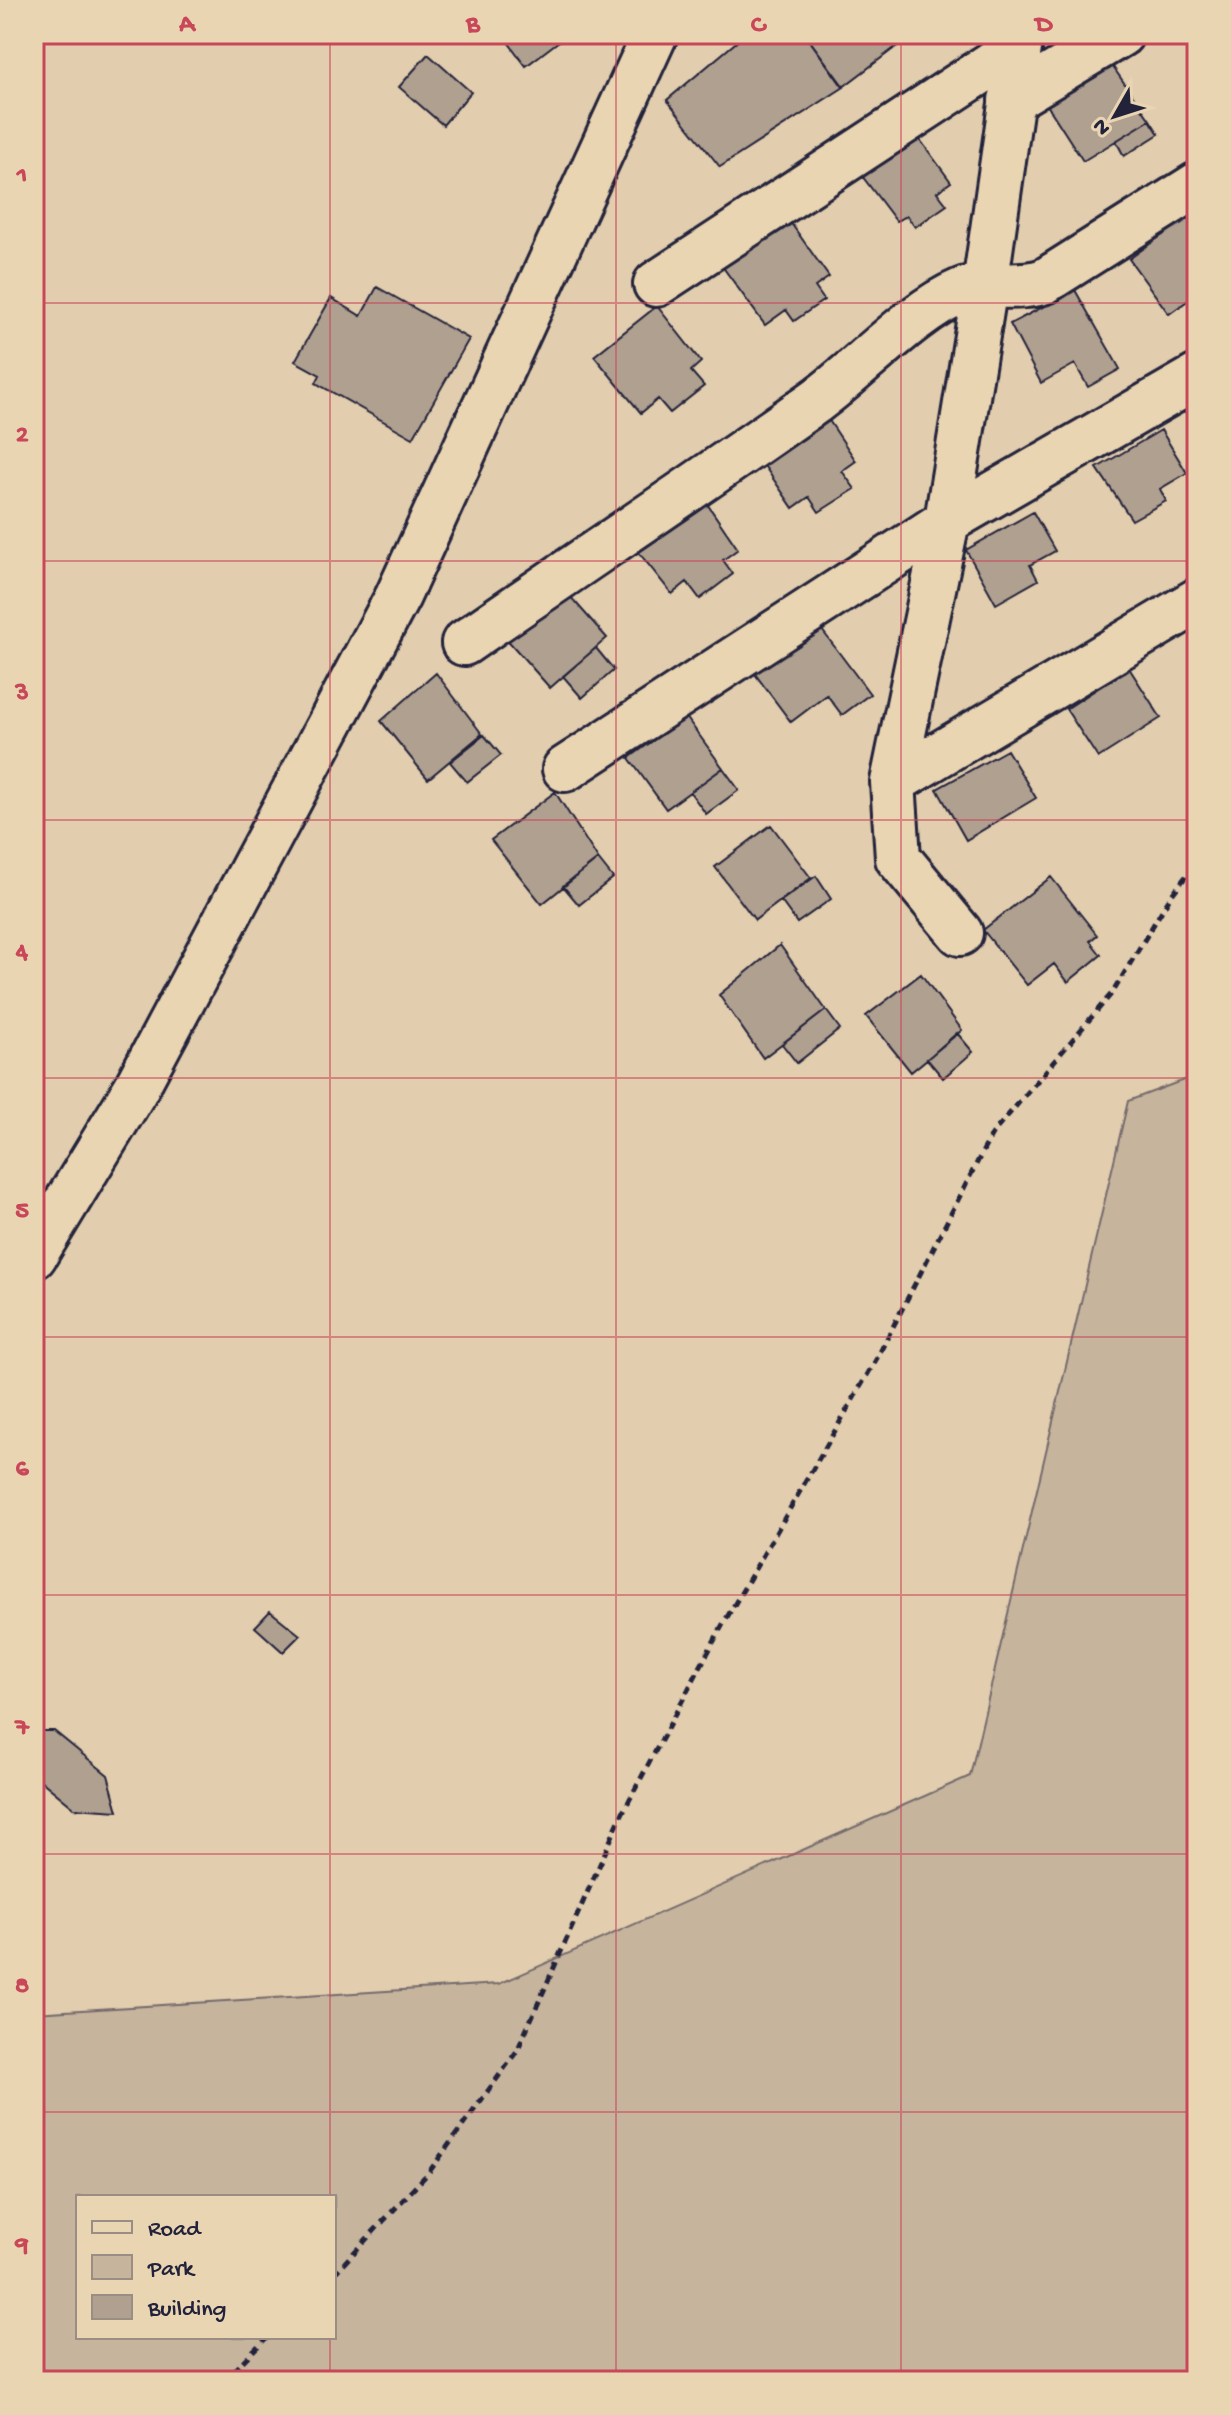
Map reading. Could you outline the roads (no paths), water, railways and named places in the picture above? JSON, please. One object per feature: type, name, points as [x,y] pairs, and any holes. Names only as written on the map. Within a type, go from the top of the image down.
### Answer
[{"type":"street","points":[[34,1256],[135,1090],[398,596],[655,34]]},
{"type":"street","points":[[1011,100],[1121,34]]},
{"type":"street","points":[[960,933],[898,858],[893,782],[947,521],[985,286],[1019,41]]},
{"type":"street","points":[[656,284],[1019,41]]},
{"type":"street","points":[[464,643],[818,399],[940,302],[963,290],[985,286],[1009,288],[1045,281],[1197,185]]},
{"type":"street","points":[[565,769],[947,521],[1197,377]]},
{"type":"street","points":[[893,782],[1197,601]]}]
